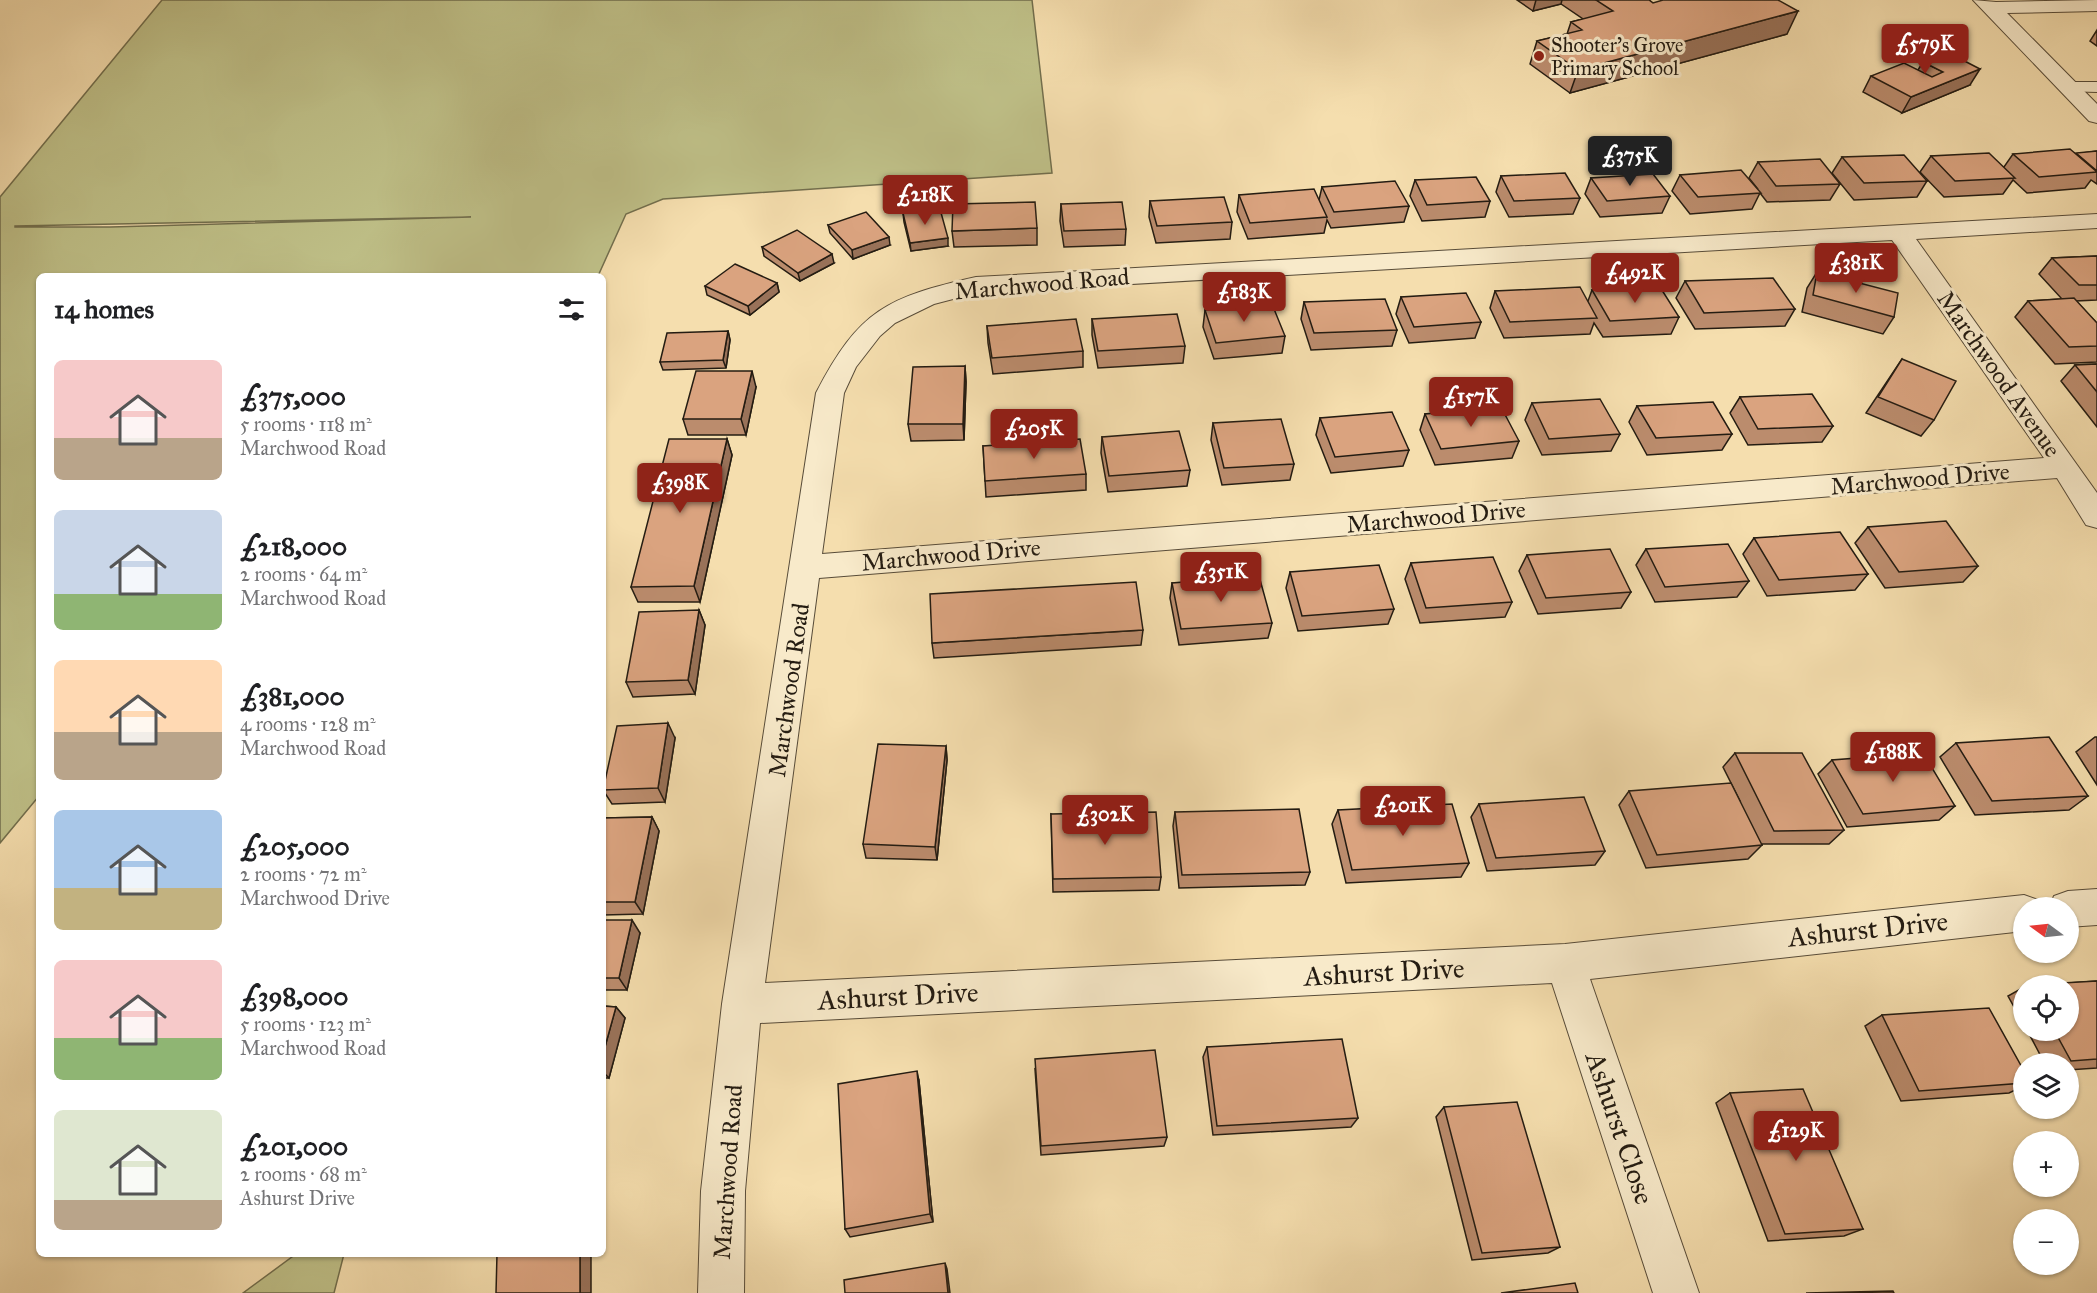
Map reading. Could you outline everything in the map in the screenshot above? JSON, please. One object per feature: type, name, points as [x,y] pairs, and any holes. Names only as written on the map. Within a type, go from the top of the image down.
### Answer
[{"type":"street","points":[[1987,4],[2097,5]]},
{"type":"street","points":[[1987,4],[2097,116]]},
{"type":"street","name":"Marchwood Road","points":[[721,1293],[723,1191],[742,1004],[807,567],[830,393],[844,363],[865,333],[893,312],[934,294],[976,285],[2097,221]]},
{"type":"street","name":"Marchwood Avenue","points":[[1899,233],[2065,467],[2097,516]]},
{"type":"street","name":"Marchwood Drive","points":[[807,567],[2065,467]]},
{"type":"street","points":[[2079,908],[2097,907]]},
{"type":"street","name":"Ashurst Drive","points":[[742,1004],[1565,963],[2013,914]]},
{"type":"street","name":"Ashurst Close","points":[[1565,963],[1676,1293]]},
{"type":"lane","points":[[2068,87],[2097,87]]},
{"type":"green space","points":[[162,0],[1032,0],[1052,173],[663,199],[626,214],[599,273],[36,273],[36,800],[0,843],[0,197]],"holes":[[[471,217],[110,227],[15,226]]]},
{"type":"green space","points":[[292,1257],[343,1257],[334,1293],[243,1293]]},
{"type":"building","points":[[1596,0],[1649,0],[1653,3],[1663,0],[1778,0],[1798,11],[1578,70],[1537,41],[1582,30],[1571,22],[1613,11]]},
{"type":"building","points":[[1947,52],[1980,69],[1911,97],[1871,76],[1904,63],[1932,77],[1943,72],[1923,62]]},
{"type":"building","points":[[2070,149],[2097,172],[2039,177],[2013,154]]},
{"type":"building","points":[[2097,151],[2097,171],[2076,153]]},
{"type":"building","points":[[1989,153],[2015,178],[1955,181],[1931,156]]},
{"type":"building","points":[[1904,155],[1927,181],[1864,183],[1842,157]]},
{"type":"building","points":[[1820,159],[1840,184],[1776,186],[1758,162]]},
{"type":"building","points":[[1741,170],[1761,193],[1698,197],[1680,175]]},
{"type":"building","points":[[1565,173],[1580,198],[1514,201],[1501,176]]},
{"type":"building","points":[[1653,174],[1670,196],[1607,201],[1591,178]]},
{"type":"building","points":[[1476,177],[1490,201],[1427,205],[1415,180]]},
{"type":"building","points":[[1395,181],[1409,206],[1334,212],[1322,187]]},
{"type":"building","points":[[1314,189],[1327,217],[1250,223],[1239,195]]},
{"type":"building","points":[[1224,197],[1232,222],[1157,226],[1150,201]]},
{"type":"building","points":[[1035,202],[1037,228],[952,231],[953,204]]},
{"type":"building","points":[[1122,202],[1126,229],[1064,231],[1061,204]]},
{"type":"building","points":[[940,209],[948,238],[910,243],[903,213]]},
{"type":"building","points":[[866,212],[889,237],[852,250],[828,225]]},
{"type":"building","points":[[797,230],[832,254],[798,273],[762,247]]},
{"type":"building","points":[[2097,256],[2097,285],[2079,285],[2052,258]]},
{"type":"building","points":[[735,264],[777,283],[748,306],[705,286]]},
{"type":"building","points":[[1817,272],[1898,293],[1894,317],[1813,295]]},
{"type":"building","points":[[1773,278],[1795,309],[1704,313],[1685,281]]},
{"type":"building","points":[[1580,287],[1597,318],[1510,322],[1495,291]]},
{"type":"building","points":[[1660,287],[1679,317],[1610,321],[1592,290]]},
{"type":"building","points":[[1466,293],[1481,322],[1414,327],[1401,297]]},
{"type":"building","points":[[2074,298],[2097,323],[2097,346],[2069,347],[2028,301]]},
{"type":"building","points":[[1385,299],[1397,330],[1314,333],[1304,302]]},
{"type":"building","points":[[1272,304],[1285,336],[1216,343],[1205,310]]},
{"type":"building","points":[[1177,314],[1185,346],[1098,351],[1092,319]]},
{"type":"building","points":[[1076,319],[1083,351],[992,358],[987,326]]},
{"type":"building","points":[[728,331],[723,360],[660,362],[667,333]]},
{"type":"building","points":[[1902,359],[1956,381],[1934,420],[1878,397]]},
{"type":"building","points":[[2097,364],[2097,392],[2075,365]]},
{"type":"building","points":[[965,366],[963,424],[908,424],[913,367]]},
{"type":"building","points":[[696,371],[752,371],[741,419],[683,419]]},
{"type":"building","points":[[1812,394],[1833,426],[1758,429],[1740,397]]},
{"type":"building","points":[[1600,399],[1620,434],[1549,439],[1532,403]]},
{"type":"building","points":[[1713,402],[1732,434],[1656,438],[1637,406]]},
{"type":"building","points":[[1501,407],[1519,441],[1441,449],[1425,414]]},
{"type":"building","points":[[1392,412],[1409,450],[1335,457],[1320,418]]},
{"type":"building","points":[[1281,419],[1294,464],[1224,468],[1213,423]]},
{"type":"building","points":[[1179,431],[1190,470],[1109,476],[1102,437]]},
{"type":"building","points":[[669,439],[727,439],[694,586],[631,587]]},
{"type":"building","points":[[1080,439],[1086,474],[985,481],[983,446]]},
{"type":"building","points":[[1946,521],[1978,566],[1899,572],[1868,527]]},
{"type":"building","points":[[1840,532],[1868,574],[1779,580],[1754,538]]},
{"type":"building","points":[[1728,544],[1749,581],[1665,587],[1646,549]]},
{"type":"building","points":[[1610,549],[1631,592],[1546,598],[1527,555]]},
{"type":"building","points":[[1493,557],[1512,602],[1426,608],[1411,563]]},
{"type":"building","points":[[1379,565],[1394,609],[1302,616],[1290,572]]},
{"type":"building","points":[[1259,576],[1272,623],[1181,629],[1172,583]]},
{"type":"building","points":[[1136,582],[1143,630],[932,643],[930,594]]},
{"type":"building","points":[[699,610],[688,680],[626,682],[639,612]]},
{"type":"building","points":[[668,723],[658,788],[606,790],[606,776],[617,726]]},
{"type":"building","points":[[2049,737],[2088,796],[1992,801],[1956,743]]},
{"type":"building","points":[[878,744],[946,746],[935,847],[863,844]]},
{"type":"building","points":[[1735,753],[1802,753],[1844,830],[1774,831]]},
{"type":"building","points":[[1923,753],[1955,806],[1863,814],[1832,760]]},
{"type":"building","points":[[1731,783],[1762,845],[1657,855],[1629,791]]},
{"type":"building","points":[[1584,797],[1605,851],[1496,858],[1479,804]]},
{"type":"building","points":[[1452,804],[1469,863],[1352,870],[1338,810]]},
{"type":"building","points":[[1299,809],[1310,872],[1182,875],[1175,812]]},
{"type":"building","points":[[1156,812],[1161,877],[1053,879],[1051,814]]},
{"type":"building","points":[[652,817],[635,902],[606,902],[606,818]]},
{"type":"building","points":[[606,920],[632,920],[619,978],[606,978]]},
{"type":"building","points":[[2097,981],[2097,1059],[2079,1060],[2079,1053],[2067,1053],[2060,1041],[2079,1041],[2079,982]]},
{"type":"building","points":[[606,1006],[616,1007],[606,1043]]},
{"type":"building","points":[[1989,1008],[2014,1053],[2013,1084],[1919,1091],[1882,1015]]},
{"type":"building","points":[[1342,1039],[1358,1118],[1217,1126],[1207,1047]]},
{"type":"building","points":[[1155,1050],[1167,1137],[1041,1146],[1035,1059]]},
{"type":"building","points":[[917,1071],[930,1214],[845,1229],[838,1084]]},
{"type":"building","points":[[1803,1089],[1863,1229],[1785,1234],[1730,1093]]},
{"type":"building","points":[[1517,1102],[1560,1247],[1482,1253],[1444,1107]]},
{"type":"building","points":[[497,1257],[580,1257],[580,1293],[496,1293]]},
{"type":"building","points":[[945,1263],[948,1293],[845,1293],[844,1280]]},
{"type":"building","points":[[1575,1283],[1578,1293],[1501,1293]]},
{"type":"building","points":[[1893,1291],[1894,1293],[1806,1293]]},
{"type":"place","name":"Shooter's Grove Primary School","points":[[1539,56]]}]
